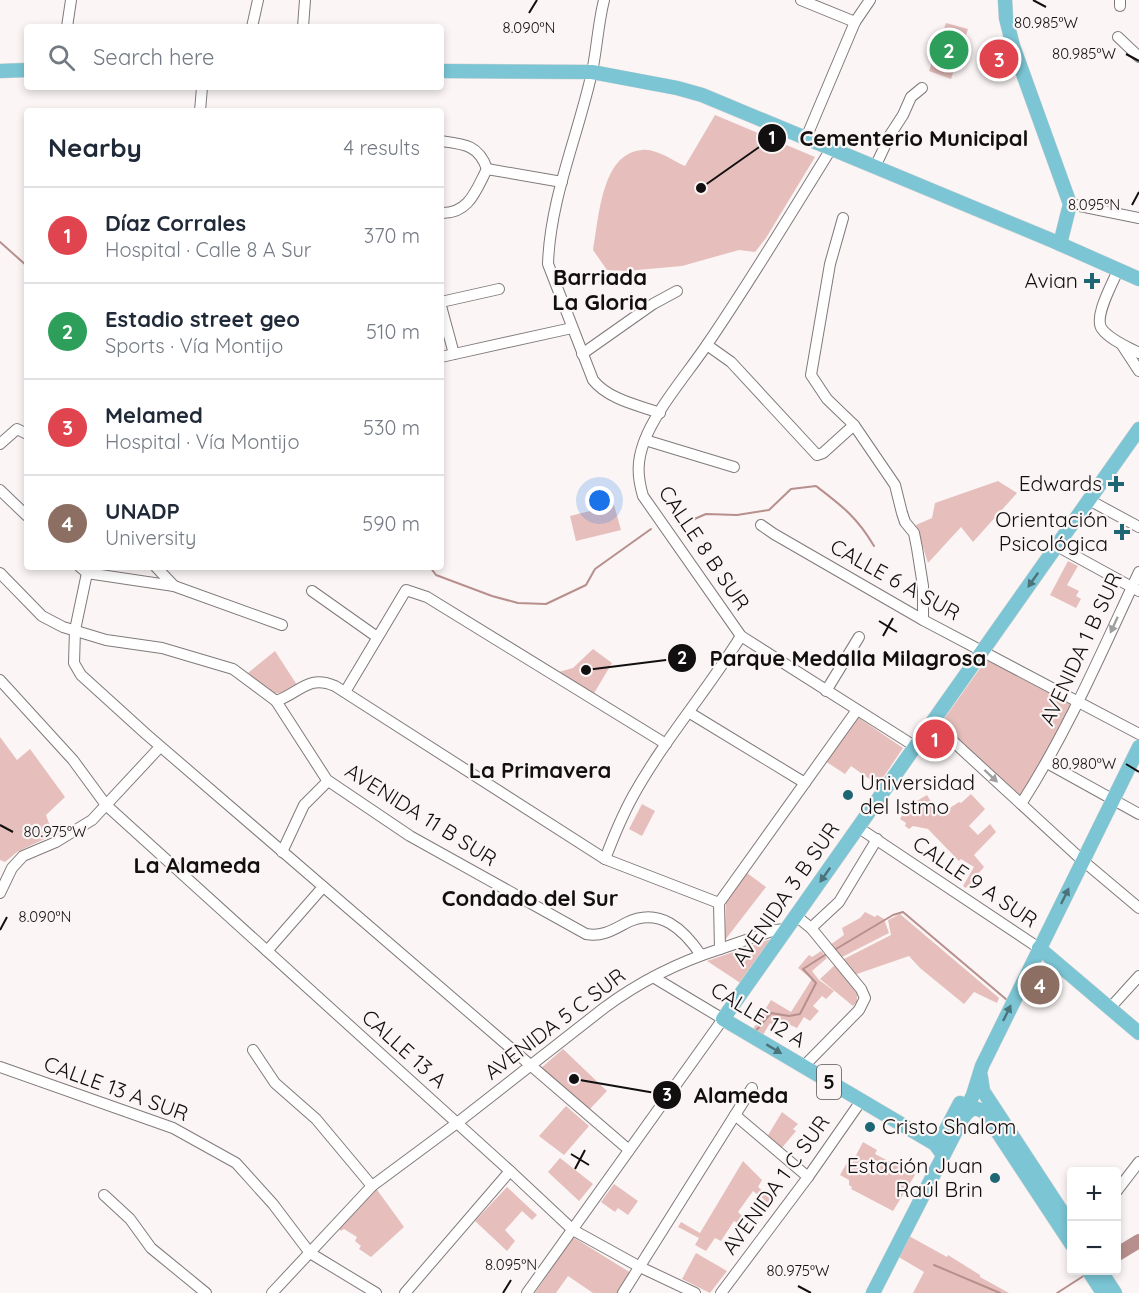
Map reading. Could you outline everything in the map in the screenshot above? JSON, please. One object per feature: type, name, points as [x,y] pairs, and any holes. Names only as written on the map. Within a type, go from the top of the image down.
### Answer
[{"type":"main road","points":[[1005,0],[1006,18],[1013,46],[1071,204],[1060,244]]},
{"type":"main road","points":[[0,70],[24,70]]},
{"type":"main road","points":[[444,71],[592,72],[702,95],[1139,279]]},
{"type":"main road","name":"AVENIDA 3 B SUR","points":[[730,1023],[733,1006],[1139,429]]},
{"type":"main road","points":[[938,1148],[982,1066],[1139,747]]},
{"type":"main road","points":[[1039,948],[1139,1034]]},
{"type":"main road","name":"CALLE 12 A","points":[[730,1023],[938,1148]]},
{"type":"main road","points":[[873,1293],[960,1123],[973,1095],[982,1066]]},
{"type":"main road","points":[[982,1066],[981,1087],[1067,1238]]},
{"type":"main road","points":[[973,1095],[990,1101]]},
{"type":"main road","points":[[864,1293],[938,1148],[973,1095]]},
{"type":"main road","points":[[960,1123],[971,1109],[983,1110],[1067,1222]]},
{"type":"main road","points":[[1091,1275],[1103,1293]]},
{"type":"main road","points":[[1103,1275],[1115,1293]]},
{"type":"street","points":[[67,24],[71,0]]},
{"type":"street","points":[[253,24],[258,0]]},
{"type":"street","points":[[303,24],[305,0]]},
{"type":"street","points":[[603,0],[592,72],[562,182],[548,247],[548,264],[593,380],[599,387],[628,402],[660,413]]},
{"type":"street","points":[[801,0],[855,22]]},
{"type":"street","points":[[806,138],[855,22],[870,0]]},
{"type":"street","points":[[1118,37],[1139,57]]},
{"type":"street","points":[[875,167],[911,97],[922,88]]},
{"type":"street","points":[[200,108],[202,90]]},
{"type":"street","points":[[444,141],[458,143],[476,150],[483,158],[487,169],[471,200],[463,208],[444,213]]},
{"type":"street","name":"CALLE 8 B SUR","points":[[831,149],[707,345],[660,413],[645,440],[638,462],[638,481],[643,496],[741,636],[916,747]]},
{"type":"street","points":[[487,169],[562,182]]},
{"type":"street","points":[[1071,204],[1139,218]]},
{"type":"street","points":[[843,218],[830,264],[811,375],[826,399],[854,425],[895,485],[905,522],[914,533],[922,586],[923,620]]},
{"type":"street","points":[[1118,270],[1099,318],[1104,332],[1139,353]]},
{"type":"street","points":[[444,301],[499,289]]},
{"type":"street","points":[[582,354],[653,304],[677,291]]},
{"type":"street","points":[[444,317],[454,354]]},
{"type":"street","points":[[444,356],[572,328]]},
{"type":"street","points":[[1120,342],[1139,371]]},
{"type":"street","points":[[707,345],[731,362],[817,455],[824,453],[854,425]]},
{"type":"street","points":[[0,444],[17,429],[24,432]]},
{"type":"street","points":[[645,440],[734,467]]},
{"type":"street","points":[[0,490],[24,513]]},
{"type":"street","points":[[1089,500],[1139,527]]},
{"type":"street","name":"CALLE 6 A SUR","points":[[761,525],[923,620],[1139,734]]},
{"type":"street","points":[[1057,546],[1136,589]]},
{"type":"street","points":[[282,625],[174,586],[84,570],[75,630],[74,663],[81,675],[160,747],[629,1150]]},
{"type":"street","points":[[159,570],[174,586]]},
{"type":"street","name":"AVENIDA 1 B SUR","points":[[1021,804],[1047,763],[1079,702],[1136,589],[1139,572]]},
{"type":"street","points":[[0,573],[42,616],[106,640],[162,648],[233,669],[276,701],[313,682],[327,683],[345,692],[605,859],[719,903]]},
{"type":"street","points":[[345,692],[406,590],[427,597],[666,744]]},
{"type":"street","points":[[312,591],[377,637]]},
{"type":"street","points":[[605,859],[632,798],[666,744],[690,713],[741,636]]},
{"type":"street","points":[[826,691],[859,637]]},
{"type":"street","name":"CALLE 13 A","points":[[0,680],[73,760],[106,805],[573,1230],[640,1267],[695,1293]]},
{"type":"street","name":"AVENIDA 11 B SUR","points":[[276,701],[328,781],[410,836],[586,934],[596,936],[634,920],[654,918],[679,928],[701,955]]},
{"type":"street","points":[[720,949],[719,903],[857,710]]},
{"type":"street","points":[[690,713],[805,783]]},
{"type":"street","points":[[933,723],[1082,860],[1139,908]]},
{"type":"street","points":[[0,893],[12,868],[23,856],[56,842],[92,820],[160,747]]},
{"type":"street","points":[[1047,763],[1139,814]]},
{"type":"street","points":[[282,852],[304,805],[328,781]]},
{"type":"street","name":"CALLE 9 A SUR","points":[[859,828],[1039,948]]},
{"type":"street","points":[[811,928],[839,902],[877,839]]},
{"type":"street","points":[[267,951],[323,887]]},
{"type":"street","points":[[796,916],[811,928],[861,989],[865,998],[860,1010],[804,1066]]},
{"type":"street","name":"AVENIDA 5 C SUR","points":[[272,1293],[372,1186],[628,990],[701,955],[775,930],[787,929]]},
{"type":"street","points":[[1110,1008],[1139,976]]},
{"type":"street","name":"CALLE 12 A","points":[[653,977],[730,1023]]},
{"type":"street","name":"AVENIDA 3 B SUR","points":[[527,1293],[629,1150],[730,1023]]},
{"type":"street","points":[[254,1050],[276,1083],[316,1119],[372,1186]]},
{"type":"street","name":"CALLE 13 A SUR","points":[[0,1067],[173,1128],[236,1163],[273,1204],[310,1253],[376,1293]]},
{"type":"street","points":[[623,1293],[752,1088]]},
{"type":"street","name":"AVENIDA 1 C SUR","points":[[721,1293],[808,1177],[861,1101]]},
{"type":"street","points":[[735,1115],[808,1177]]},
{"type":"street","points":[[1121,1185],[1139,1162]]},
{"type":"street","points":[[405,1293],[510,1171]]},
{"type":"street","points":[[104,1195],[130,1219],[151,1248],[206,1293]]},
{"type":"shaded area","points":[[946,23],[968,29],[951,79],[929,71]]},
{"type":"shaded area","points":[[715,115],[815,157],[766,238],[755,252],[739,250],[682,266],[626,271],[607,270],[593,250],[604,190],[618,163],[628,154],[647,150],[659,153],[685,166]]},
{"type":"shaded area","points":[[998,481],[1017,493],[973,542],[961,527],[928,563],[916,525],[932,518],[935,503]]},
{"type":"shaded area","points":[[614,505],[621,530],[576,541],[570,516]]},
{"type":"shaded area","points":[[1068,561],[1078,566],[1067,585],[1079,591],[1076,596],[1081,599],[1076,608],[1050,595]]},
{"type":"shaded area","points":[[593,649],[612,663],[593,695],[555,673],[573,668]]},
{"type":"shaded area","points":[[275,651],[297,685],[274,694],[248,673]]},
{"type":"shaded area","points":[[986,660],[1073,705],[1043,762],[1020,796],[941,723]]},
{"type":"shaded area","points":[[856,716],[903,748],[878,785],[851,766],[845,774],[825,761]]},
{"type":"shaded area","points":[[0,737],[17,760],[30,749],[65,797],[46,815],[53,835],[17,852],[5,862],[0,860]]},
{"type":"shaded area","points":[[971,794],[985,809],[969,826],[978,835],[990,824],[996,832],[974,855],[984,867],[966,888],[963,886],[974,867],[961,859],[959,861],[928,829],[913,826],[909,829],[900,819],[904,812],[903,809],[927,795],[939,815],[959,802],[961,803]]},
{"type":"shaded area","points":[[642,804],[655,811],[642,836],[629,829]]},
{"type":"shaded area","points":[[747,873],[766,887],[725,940],[726,901]]},
{"type":"shaded area","points":[[865,912],[884,919],[889,933],[840,958],[830,945],[844,935],[842,928],[860,918]]},
{"type":"shaded area","points":[[900,914],[999,998],[997,1003],[974,992],[964,1004],[920,968],[909,956],[854,975],[842,960],[891,935],[888,920]]},
{"type":"shaded area","points":[[774,938],[742,984],[707,961]]},
{"type":"shaded area","points":[[821,951],[827,958],[812,971],[819,980],[834,991],[826,999],[822,996],[813,1006],[819,1011],[810,1021],[804,1017],[797,1028],[777,1019],[773,1025],[770,1023],[763,1035],[753,1029],[771,1000],[791,1012],[812,979],[798,968],[809,955],[812,957]]},
{"type":"shaded area","points":[[836,964],[852,984],[857,995],[857,1002],[853,1006],[820,979]]},
{"type":"shaded area","points":[[563,1049],[607,1091],[588,1111],[541,1068]]},
{"type":"shaded area","points":[[566,1106],[589,1126],[564,1155],[539,1136]]},
{"type":"shaded area","points":[[782,1112],[798,1124],[793,1129],[796,1131],[781,1149],[767,1137]]},
{"type":"shaded area","points":[[863,1142],[877,1150],[875,1154],[915,1175],[893,1211],[851,1189],[849,1180],[840,1175],[848,1161],[852,1163]]},
{"type":"shaded area","points":[[560,1158],[593,1184],[579,1201],[548,1172]]},
{"type":"shaded area","points":[[743,1161],[762,1180],[758,1187],[774,1200],[771,1205],[753,1191],[738,1212],[744,1218],[739,1224],[734,1221],[721,1241],[715,1238],[706,1251],[695,1245],[699,1238],[678,1227],[681,1222],[700,1233]]},
{"type":"shaded area","points":[[614,1184],[638,1201],[628,1215],[618,1208],[615,1212],[601,1202]]},
{"type":"shaded area","points":[[375,1187],[404,1227],[371,1257],[359,1249],[361,1246],[355,1241],[357,1237],[344,1229],[341,1231],[337,1226]]},
{"type":"shaded area","points":[[507,1187],[537,1215],[532,1220],[522,1211],[505,1230],[515,1241],[507,1251],[475,1221]]},
{"type":"shaded area","points":[[909,1236],[947,1257],[948,1255],[1009,1293],[913,1293],[924,1272],[897,1256]]},
{"type":"shaded area","points":[[573,1237],[631,1273],[617,1293],[593,1293],[568,1276],[556,1293],[535,1293]]},
{"type":"shaded area","points":[[696,1253],[727,1271],[710,1293],[682,1279]]},
{"type":"waterway","points":[[0,242],[24,263]]},
{"type":"waterway","points":[[685,523],[706,514],[737,515],[769,510],[791,489],[816,486],[848,513],[874,546]]},
{"type":"waterway","points":[[432,570],[436,575],[492,596],[518,603],[546,604],[586,585],[595,569],[651,529]]},
{"type":"waterway","points":[[836,949],[893,915],[903,912],[1007,1000]]},
{"type":"waterway","points":[[754,1033],[771,1013],[789,1016],[800,1014],[816,983],[803,969],[825,955]]},
{"type":"waterway","points":[[1121,1252],[1139,1241]]},
{"type":"waterway","points":[[934,1265],[1000,1293]]},
{"type":"waterway","points":[[1057,1293],[1085,1275]]},
{"type":"place","name":"Estadio street geo","points":[[949,50]]},
{"type":"place","name":"Melamed","points":[[999,59]]},
{"type":"place","name":"Cementerio Municipal","points":[[701,188]]},
{"type":"place","name":"Avian","points":[[1092,281]]},
{"type":"place","name":"Edwards","points":[[1116,484]]},
{"type":"place","name":"Orientación Psicológica","points":[[1122,532]]},
{"type":"place","name":"Parque Medalla Milagrosa","points":[[586,670]]},
{"type":"place","name":"Díaz Corrales","points":[[935,739]]},
{"type":"place","name":"Universidad del Istmo","points":[[848,795]]},
{"type":"place","name":"UNADP","points":[[1040,985]]},
{"type":"place","name":"Alameda","points":[[574,1079]]},
{"type":"place","name":"Cristo Shalom","points":[[870,1127]]},
{"type":"place","name":"Estación Juan Raúl Brin","points":[[995,1178]]},
{"type":"district","name":"Barriada La Gloria","points":[[600,290]]},
{"type":"district","name":"La Primavera","points":[[540,770]]},
{"type":"district","name":"La Alameda","points":[[197,865]]},
{"type":"district","name":"Condado del Sur","points":[[530,898]]}]
